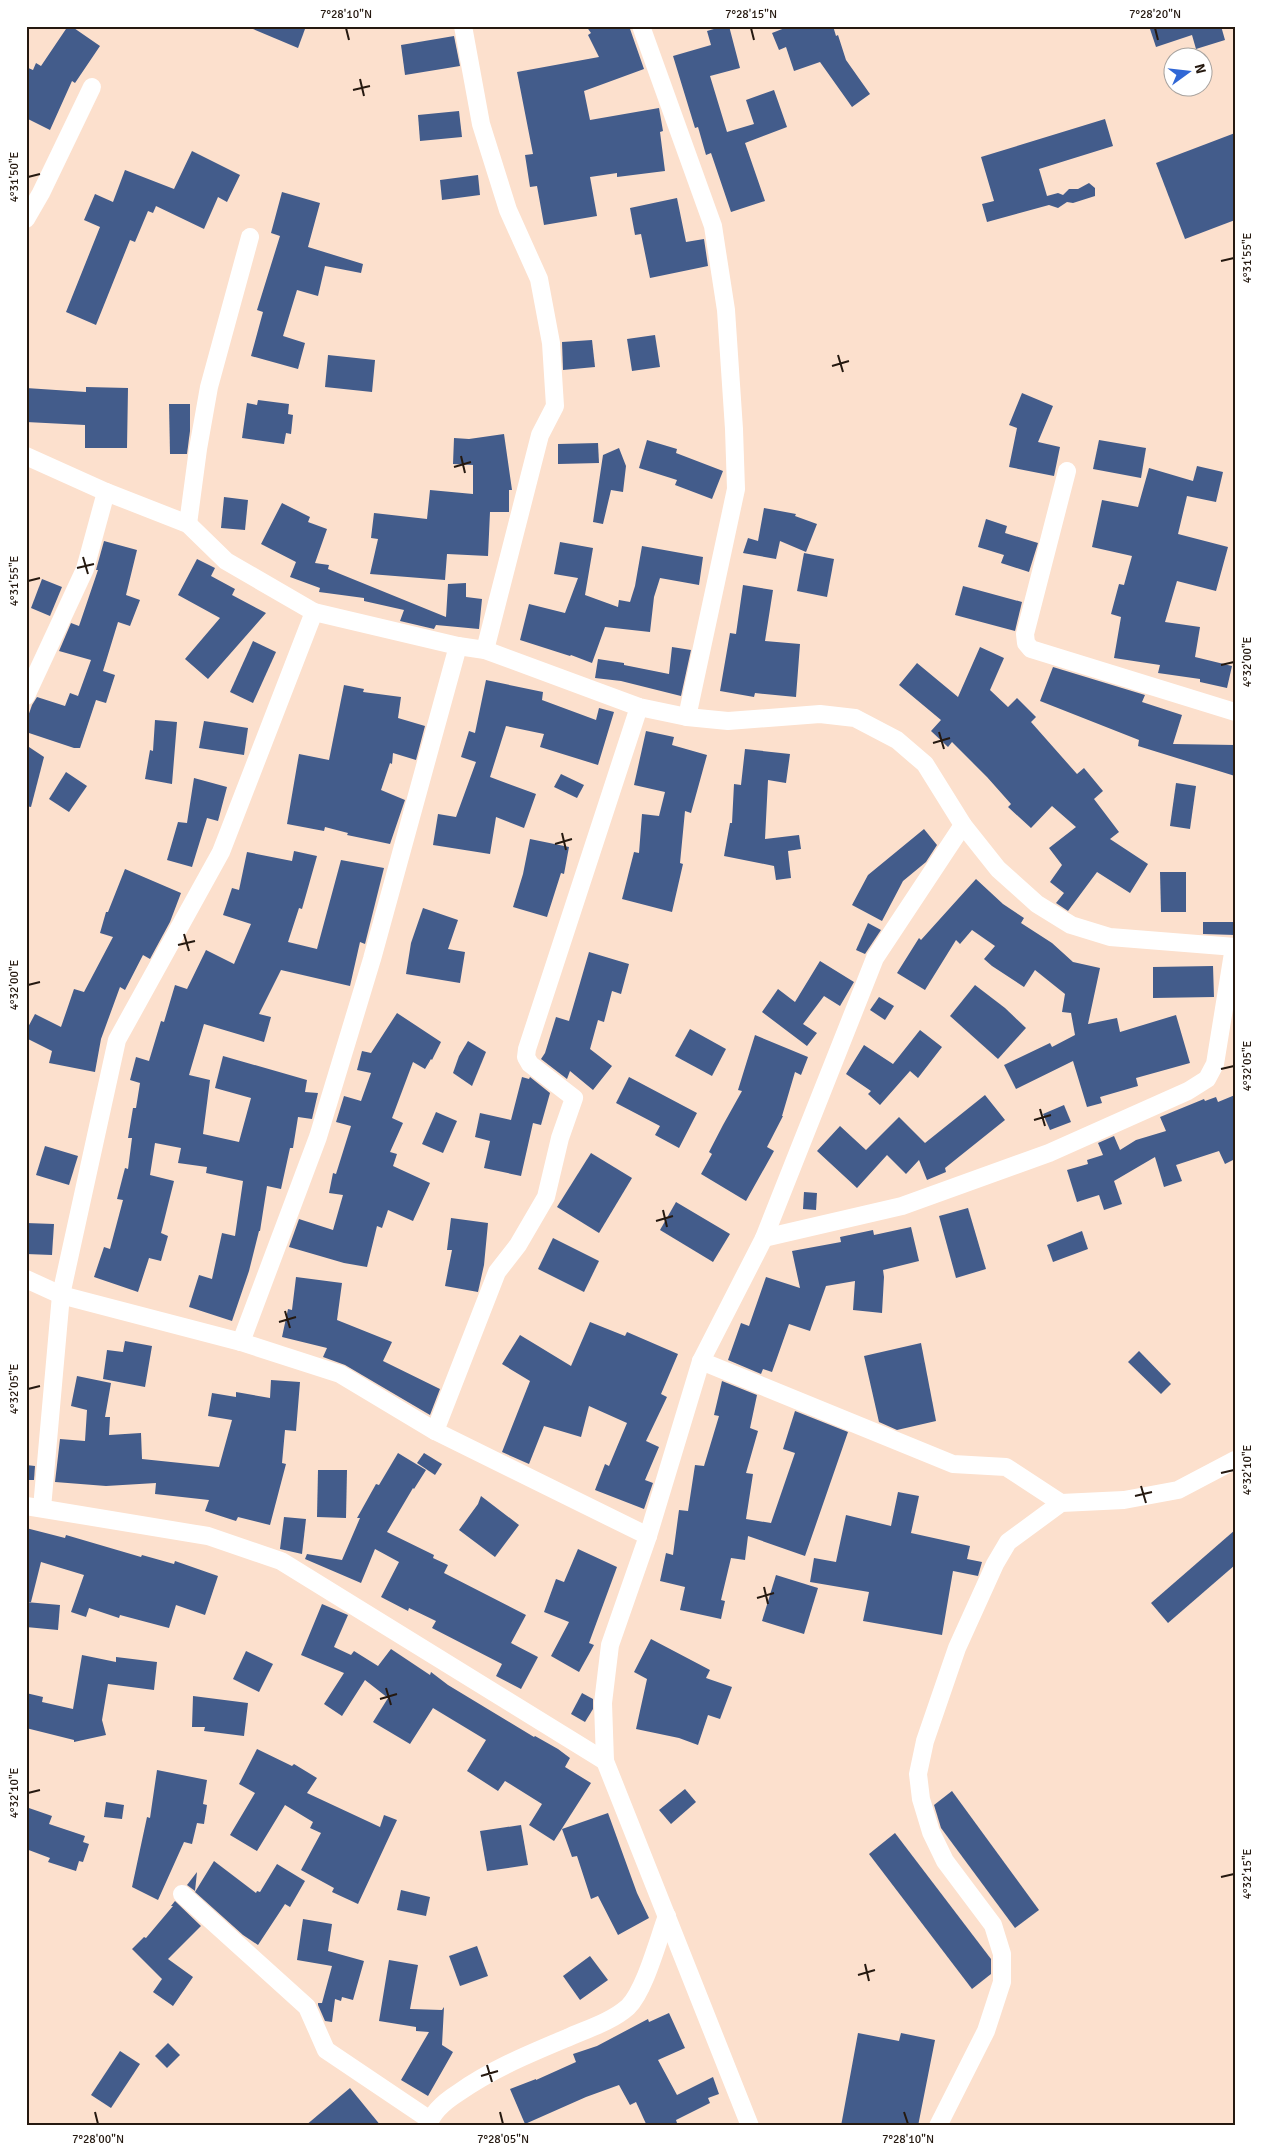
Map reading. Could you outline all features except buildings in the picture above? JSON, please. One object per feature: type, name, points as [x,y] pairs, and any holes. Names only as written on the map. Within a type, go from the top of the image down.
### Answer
[{"type":"street","points":[[463,26],[481,124],[508,210],[539,279],[551,343],[555,406],[540,435],[485,650]]},
{"type":"street","points":[[641,26],[713,226],[726,310],[736,489],[687,717]]},
{"type":"street","points":[[26,219],[41,193],[92,87]]},
{"type":"street","points":[[188,524],[209,387],[250,237]]},
{"type":"street","points":[[26,456],[106,492],[188,524],[226,561],[314,612],[458,646],[485,650],[639,706],[687,717],[728,721],[820,714],[855,718],[897,740],[925,764],[963,825],[998,869],[1038,904],[1071,925],[1110,937],[1235,948],[1214,1064],[1207,1078],[1188,1091],[1049,1153],[902,1206],[764,1238]]},
{"type":"street","points":[[1067,471],[1024,634],[1026,643],[1031,650],[1235,712]]},
{"type":"street","points":[[26,696],[85,569],[106,492]]},
{"type":"street","points":[[314,612],[221,852],[117,1040],[61,1295],[34,1507],[208,1536],[281,1561],[605,1762]]},
{"type":"street","points":[[241,1342],[318,1137],[372,959],[458,646]]},
{"type":"street","points":[[436,1431],[497,1272],[518,1245],[546,1197],[560,1138],[574,1098],[530,1064],[526,1057],[527,1049],[639,706]]},
{"type":"street","points":[[750,2126],[605,1762],[603,1703],[610,1645],[648,1536],[701,1361],[764,1238],[875,958],[963,825]]},
{"type":"street","points":[[26,1279],[61,1295],[241,1342],[340,1374],[436,1431],[648,1536]]},
{"type":"street","points":[[701,1361],[953,1464],[1006,1467],[1061,1503]]},
{"type":"street","points":[[938,2126],[986,2031],[1002,1982],[1002,1954],[993,1925],[945,1862],[931,1832],[921,1799],[918,1774],[925,1741],[958,1648],[995,1564],[1008,1542],[1061,1503],[1124,1500],[1178,1490],[1235,1460]]},
{"type":"street","points":[[182,1894],[307,2007],[326,2050],[429,2123],[447,2100],[475,2081],[509,2063],[611,2019],[629,2006],[640,1990],[667,1916]]}]
